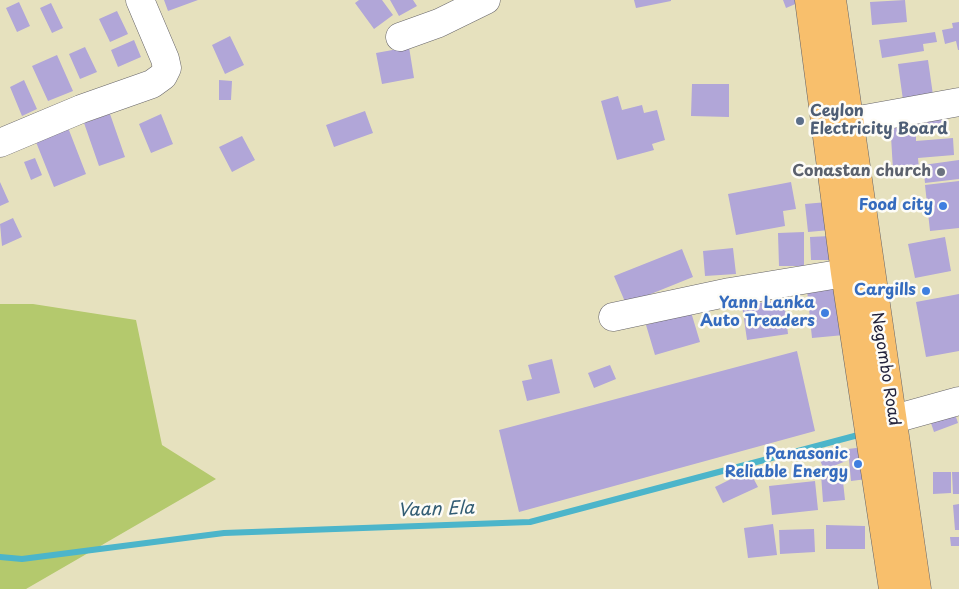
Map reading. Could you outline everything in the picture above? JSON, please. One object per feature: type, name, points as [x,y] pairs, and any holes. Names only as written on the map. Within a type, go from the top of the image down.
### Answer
[{"type":"highway","name":"Negombo Road","points":[[809,0],[845,273],[892,589]]},
{"type":"highway","name":"Negombo Road","points":[[832,0],[848,122],[894,419],[917,589]]},
{"type":"street","points":[[0,143],[81,109],[152,84],[162,76],[166,68],[165,59],[140,0]]},
{"type":"street","points":[[400,37],[439,23],[486,0]]},
{"type":"street","points":[[848,122],[959,102]]},
{"type":"street","points":[[613,318],[730,292],[845,273]]},
{"type":"street","points":[[894,419],[959,401]]},
{"type":"green space","points":[[0,304],[33,304],[136,320],[162,445],[216,479],[26,589],[0,589]]},
{"type":"building","points":[[164,0],[198,0],[168,11]]},
{"type":"building","points":[[359,0],[382,0],[393,15],[374,29],[355,3]]},
{"type":"building","points":[[390,0],[413,0],[417,6],[399,16]]},
{"type":"building","points":[[634,0],[671,0],[671,1],[636,8]]},
{"type":"building","points":[[783,0],[805,0],[786,8]]},
{"type":"building","points":[[905,0],[907,22],[872,25],[870,2]]},
{"type":"building","points":[[19,2],[30,26],[17,32],[6,8]]},
{"type":"building","points":[[51,3],[63,28],[52,33],[40,8]]},
{"type":"building","points":[[117,11],[128,34],[110,42],[99,19]]},
{"type":"building","points":[[959,22],[958,50],[956,41],[945,44],[942,30],[953,28],[952,23]]},
{"type":"building","points":[[935,32],[937,42],[923,44],[924,51],[882,58],[879,40]]},
{"type":"building","points":[[230,36],[244,65],[225,74],[212,45]]},
{"type":"building","points":[[134,40],[141,57],[118,67],[111,50]]},
{"type":"building","points":[[85,47],[97,72],[80,79],[69,54]]},
{"type":"building","points":[[409,47],[414,78],[382,84],[376,53]]},
{"type":"building","points":[[57,55],[73,91],[48,101],[32,66]]},
{"type":"building","points":[[928,60],[933,95],[903,100],[898,64]]},
{"type":"building","points":[[24,80],[37,109],[22,116],[10,87]]},
{"type":"building","points":[[219,80],[232,81],[231,100],[219,100]]},
{"type":"building","points":[[692,84],[729,84],[729,117],[691,116]]},
{"type":"building","points":[[618,96],[622,110],[642,105],[644,113],[657,110],[665,140],[652,144],[654,150],[617,160],[601,101]]},
{"type":"building","points":[[365,111],[373,133],[334,147],[326,125]]},
{"type":"building","points":[[110,114],[125,157],[99,166],[84,123]]},
{"type":"building","points":[[161,114],[173,144],[151,153],[139,124]]},
{"type":"building","points":[[946,116],[947,131],[916,134],[916,141],[953,138],[954,155],[918,158],[919,168],[893,170],[890,120]]},
{"type":"building","points":[[67,125],[86,174],[54,187],[34,137]]},
{"type":"building","points":[[242,136],[255,160],[232,172],[219,147]]},
{"type":"building","points":[[35,158],[42,175],[31,180],[24,162]]},
{"type":"building","name":"Conastan church","points":[[959,160],[959,179],[925,183],[923,165]]},
{"type":"building","name":"Food city","points":[[959,181],[959,228],[930,231],[925,185]]},
{"type":"building","points":[[0,182],[9,202],[0,206]]},
{"type":"building","points":[[791,182],[796,209],[783,211],[785,226],[736,235],[728,194]]},
{"type":"building","points":[[827,202],[830,230],[808,232],[805,204]]},
{"type":"building","points":[[13,218],[22,237],[2,246],[0,224]]},
{"type":"building","points":[[804,232],[804,266],[779,266],[778,233]]},
{"type":"building","points":[[830,236],[831,260],[811,260],[810,237]]},
{"type":"building","points":[[945,237],[951,271],[915,278],[908,244]]},
{"type":"building","points":[[733,248],[736,274],[705,276],[703,251]]},
{"type":"building","points":[[682,249],[693,277],[626,304],[614,276]]},
{"type":"building","name":"Yann Lanka Auto Treaders","points":[[839,287],[844,335],[812,338],[807,290]]},
{"type":"building","points":[[959,294],[959,351],[926,357],[916,302]]},
{"type":"building","points":[[784,300],[788,334],[747,340],[742,305]]},
{"type":"building","points":[[691,312],[700,342],[655,355],[646,325]]},
{"type":"building","points":[[797,351],[815,431],[519,512],[499,430]]},
{"type":"building","points":[[552,359],[560,393],[527,401],[522,381],[532,379],[528,365]]},
{"type":"building","points":[[610,365],[616,379],[594,388],[588,373]]},
{"type":"building","points":[[954,411],[958,423],[934,432],[930,420]]},
{"type":"building","points":[[839,446],[846,461],[824,470],[818,455]]},
{"type":"building","name":"Panasonic Reliable Energy","points":[[864,447],[867,479],[851,481],[848,449]]},
{"type":"building","points":[[749,470],[758,487],[723,503],[715,487]]},
{"type":"building","points":[[842,472],[845,500],[823,502],[821,474]]},
{"type":"building","points":[[933,472],[951,472],[951,493],[933,494]]},
{"type":"building","points":[[952,472],[959,472],[959,494],[953,494]]},
{"type":"building","points":[[815,481],[818,510],[772,515],[769,486]]},
{"type":"building","points":[[959,504],[959,530],[955,530],[953,505]]},
{"type":"building","points":[[773,524],[777,555],[748,558],[744,528]]},
{"type":"building","points":[[826,525],[865,526],[865,549],[826,549]]},
{"type":"building","points":[[814,529],[815,552],[780,554],[779,530]]},
{"type":"building","points":[[950,537],[959,537],[959,546],[951,546]]},
{"type":"waterway","name":"Vaan Ela","points":[[0,557],[22,559],[224,533],[530,522],[862,434]]},
{"type":"place","name":"Ceylon Electricity Board","points":[[800,121]]},
{"type":"place","name":"Conastan church","points":[[941,172]]},
{"type":"place","name":"Food city","points":[[943,206]]},
{"type":"place","name":"Cargills","points":[[926,291]]},
{"type":"place","name":"Yann Lanka Auto Treaders","points":[[825,313]]},
{"type":"place","name":"Panasonic Reliable Energy","points":[[858,464]]}]
